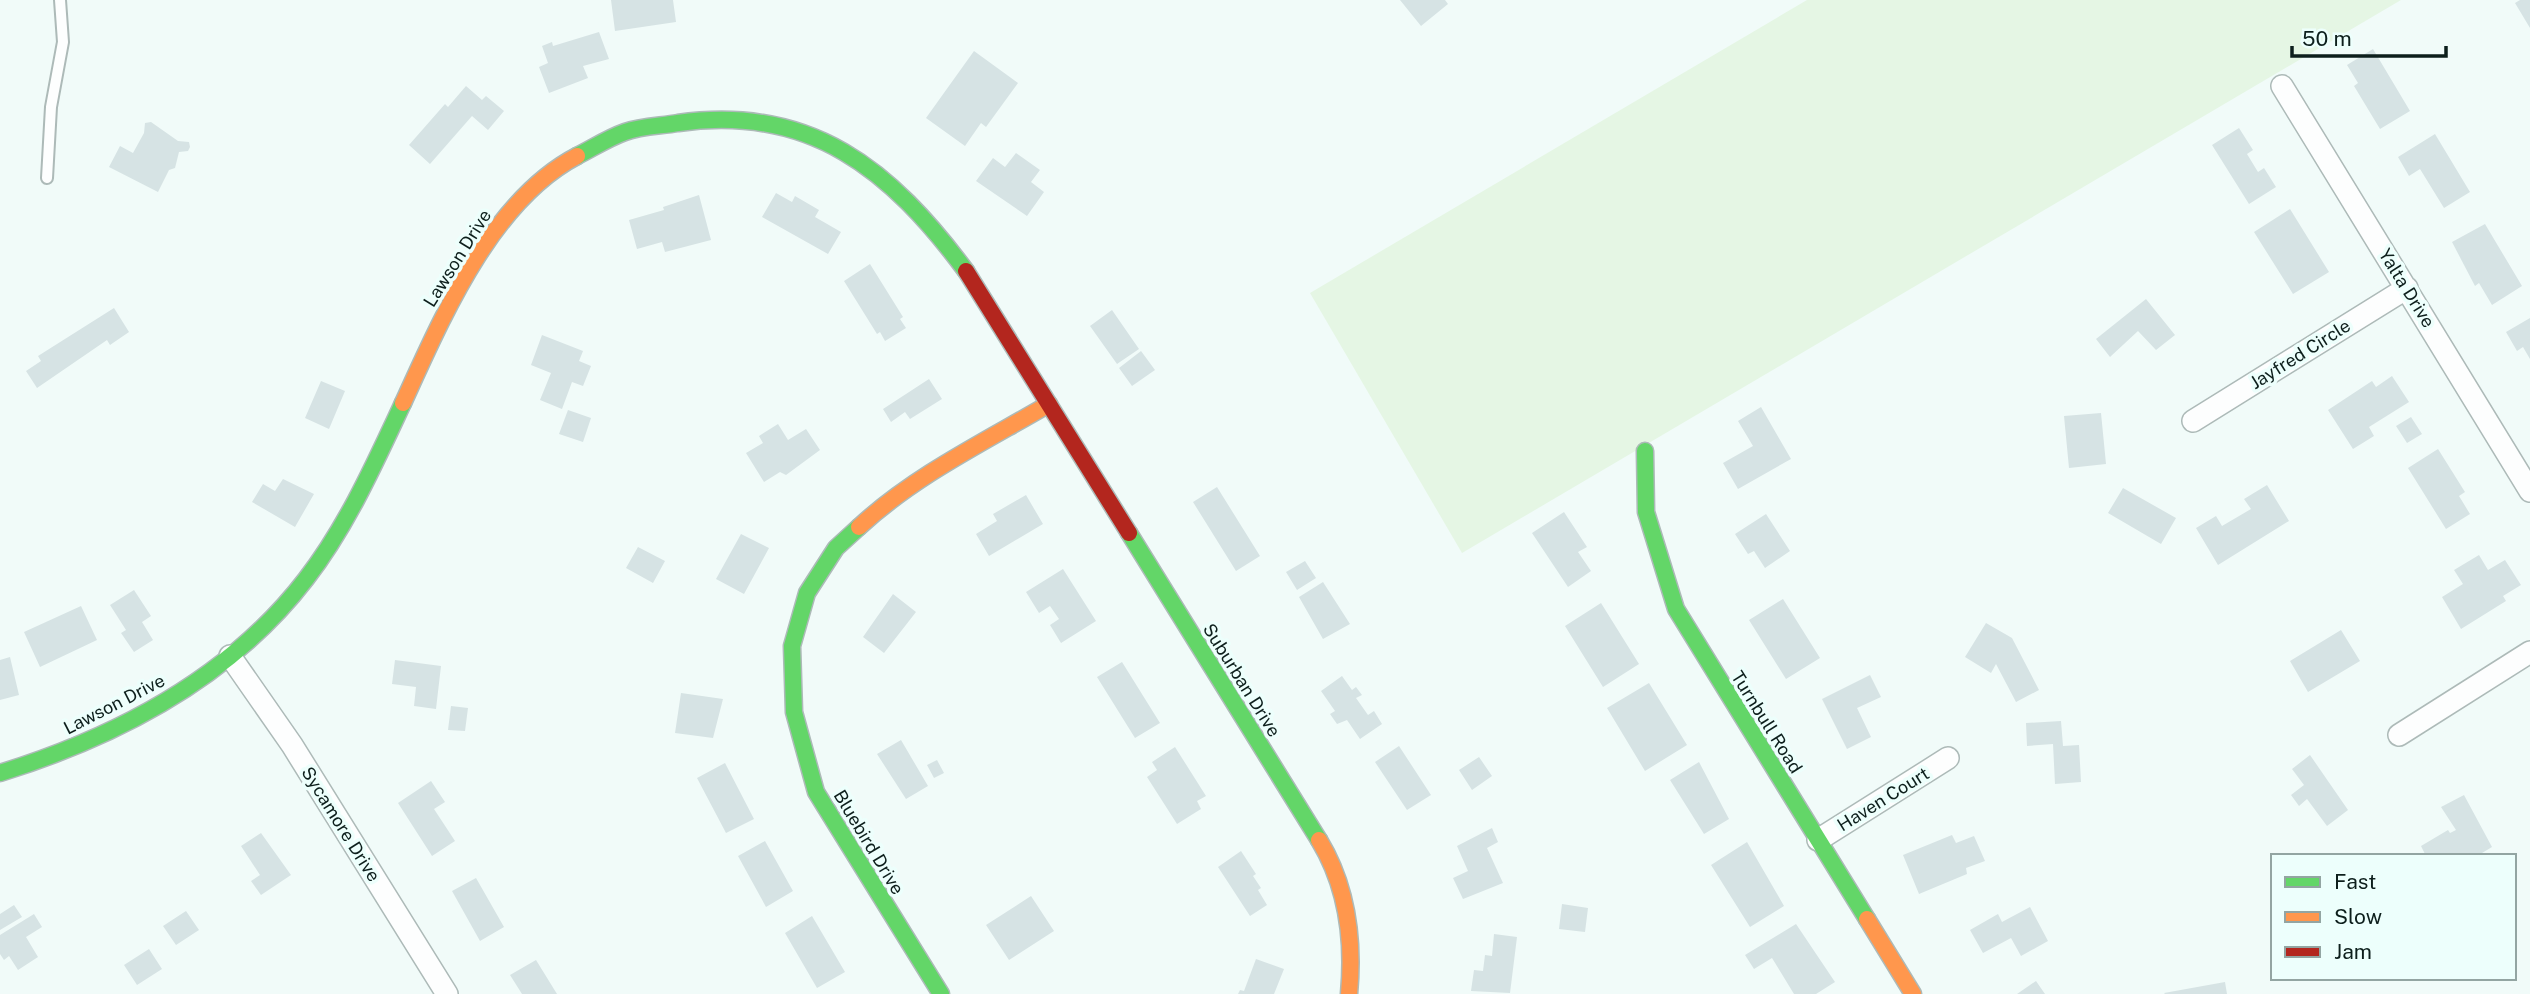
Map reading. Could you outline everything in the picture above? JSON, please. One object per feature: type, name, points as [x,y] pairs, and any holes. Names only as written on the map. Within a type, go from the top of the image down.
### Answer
[{"type":"street","name":"Yalta Drive","points":[[2282,86],[2530,491]]},
{"type":"street","name":"Lawson Drive","points":[[0,773],[60,753],[106,732],[175,694],[230,656],[280,610],[329,547],[374,466],[447,306],[496,226],[531,190],[564,163],[605,139],[637,127],[700,118],[730,118],[765,124],[818,141],[877,172],[936,231],[967,272],[1049,404]]},
{"type":"street","name":"Jayfred Circle","points":[[2193,421],[2407,288]]},
{"type":"street","name":"Bluebird Drive","points":[[941,994],[816,792],[805,762],[791,698],[790,666],[795,627],[809,588],[826,558],[847,534],[885,504],[1049,404]]},
{"type":"street","name":"Suburban Drive","points":[[1049,404],[1334,866],[1345,898],[1351,935],[1349,994]]},
{"type":"street","name":"Turnbull Road","points":[[1645,450],[1646,512],[1662,575],[1676,609],[1913,994]]},
{"type":"street","points":[[2399,735],[2530,652]]},
{"type":"street","name":"Sycamore Drive","points":[[230,656],[292,746],[447,994]]},
{"type":"street","name":"Haven Court","points":[[1818,840],[1948,758]]},
{"type":"lane","points":[[47,178],[51,107],[63,42],[60,0]]},
{"type":"green space","points":[[1807,0],[2401,0],[1462,553],[1310,293]]},
{"type":"building","points":[[611,0],[673,0],[676,22],[615,31]]},
{"type":"building","points":[[1400,0],[1445,0],[1448,4],[1421,26]]},
{"type":"building","points":[[2530,0],[2530,28],[2515,3]]},
{"type":"building","points":[[599,32],[609,59],[583,66],[588,78],[549,93],[539,67],[548,63],[542,46],[552,42],[553,46]]},
{"type":"building","points":[[2373,49],[2410,111],[2380,129],[2354,86],[2358,83],[2347,65]]},
{"type":"building","points":[[974,51],[1018,83],[986,127],[981,123],[965,146],[926,118]]},
{"type":"building","points":[[466,86],[482,100],[486,96],[504,111],[488,130],[472,116],[430,164],[409,145],[445,104],[448,107]]},
{"type":"building","points":[[151,122],[178,141],[189,142],[190,147],[188,151],[179,152],[175,168],[169,170],[158,192],[109,167],[120,146],[133,153],[144,133],[145,123]]},
{"type":"building","points":[[2239,128],[2253,150],[2247,154],[2258,172],[2264,168],[2276,187],[2249,204],[2212,145]]},
{"type":"building","points":[[2435,134],[2470,192],[2444,208],[2420,169],[2409,176],[2398,157]]},
{"type":"building","points":[[1016,153],[1040,170],[1031,182],[1044,192],[1027,216],[976,181],[993,158],[1005,167]]},
{"type":"building","points":[[776,193],[792,202],[795,196],[819,210],[815,217],[841,232],[828,254],[762,217]]},
{"type":"building","points":[[699,195],[711,240],[665,252],[662,242],[637,249],[629,220],[664,210],[663,207]]},
{"type":"building","points":[[2290,209],[2329,272],[2293,294],[2254,232]]},
{"type":"building","points":[[2485,224],[2522,286],[2492,305],[2479,283],[2475,286],[2452,242]]},
{"type":"building","points":[[870,264],[903,317],[900,319],[906,328],[885,341],[880,332],[877,334],[844,281]]},
{"type":"building","points":[[2146,299],[2175,335],[2156,350],[2138,331],[2110,357],[2096,339]]},
{"type":"building","points":[[114,308],[129,332],[110,345],[107,340],[37,388],[26,371],[41,361],[38,356]]},
{"type":"building","points":[[1112,310],[1139,349],[1117,364],[1090,326]]},
{"type":"building","points":[[2530,318],[2530,359],[2523,347],[2517,351],[2506,332]]},
{"type":"building","points":[[542,335],[583,351],[579,361],[591,366],[583,386],[572,382],[562,409],[540,400],[551,373],[531,365]]},
{"type":"building","points":[[1141,351],[1155,370],[1132,386],[1119,368]]},
{"type":"building","points":[[2392,376],[2409,402],[2369,427],[2374,436],[2353,449],[2328,410],[2372,381],[2376,387]]},
{"type":"building","points":[[929,379],[942,399],[910,419],[905,412],[891,422],[883,409]]},
{"type":"building","points":[[321,381],[345,391],[329,429],[305,418]]},
{"type":"building","points":[[1761,407],[1791,459],[1738,489],[1723,463],[1753,446],[1738,421]]},
{"type":"building","points":[[568,410],[591,418],[583,442],[559,434]]},
{"type":"building","points":[[2101,413],[2106,464],[2069,468],[2064,416]]},
{"type":"building","points":[[2411,417],[2422,434],[2407,443],[2396,426]]},
{"type":"building","points":[[778,424],[788,440],[806,429],[820,450],[786,475],[780,472],[764,482],[746,453],[763,443],[759,436]]},
{"type":"building","points":[[2438,449],[2465,492],[2459,496],[2470,514],[2446,529],[2408,468]]},
{"type":"building","points":[[283,479],[314,494],[295,527],[252,502],[263,484],[275,491]]},
{"type":"building","points":[[2267,485],[2289,521],[2218,565],[2196,528],[2216,516],[2222,526],[2251,509],[2244,499]]},
{"type":"building","points":[[1217,487],[1260,556],[1236,571],[1193,502]]},
{"type":"building","points":[[2123,488],[2176,518],[2161,544],[2108,513]]},
{"type":"building","points":[[1026,495],[1043,524],[989,556],[976,534],[997,521],[993,514]]},
{"type":"building","points":[[1564,512],[1587,547],[1578,552],[1591,571],[1568,587],[1532,533]]},
{"type":"building","points":[[1766,514],[1790,551],[1765,568],[1754,551],[1748,554],[1735,534]]},
{"type":"building","points":[[741,534],[769,548],[744,594],[716,579]]},
{"type":"building","points":[[638,547],[665,561],[653,583],[626,568]]},
{"type":"building","points":[[2479,555],[2488,570],[2505,560],[2521,585],[2503,596],[2506,601],[2461,629],[2442,597],[2463,584],[2454,570]]},
{"type":"building","points":[[1305,561],[1316,578],[1297,590],[1286,572]]},
{"type":"building","points":[[1063,569],[1096,621],[1061,643],[1050,625],[1059,619],[1050,606],[1039,613],[1026,592]]},
{"type":"building","points":[[1323,582],[1350,624],[1323,639],[1299,597]]},
{"type":"building","points":[[134,590],[151,616],[142,622],[153,640],[134,652],[121,633],[126,630],[110,605]]},
{"type":"building","points":[[893,594],[916,612],[884,653],[863,637]]},
{"type":"building","points":[[1783,599],[1820,658],[1786,679],[1749,620]]},
{"type":"building","points":[[1601,603],[1639,664],[1603,687],[1565,626]]},
{"type":"building","points":[[81,606],[97,640],[40,667],[24,632]]},
{"type":"building","points":[[1986,623],[2012,638],[2039,690],[2016,702],[1996,664],[1991,673],[1965,657]]},
{"type":"building","points":[[2341,630],[2360,661],[2308,692],[2290,661]]},
{"type":"building","points":[[10,657],[19,695],[0,700],[0,660]]},
{"type":"building","points":[[395,660],[441,666],[436,709],[414,706],[416,687],[392,684]]},
{"type":"building","points":[[1122,662],[1160,723],[1135,738],[1097,677]]},
{"type":"building","points":[[1870,675],[1881,697],[1857,708],[1871,737],[1847,749],[1822,699]]},
{"type":"building","points":[[1342,676],[1352,690],[1356,687],[1362,695],[1356,698],[1368,715],[1374,711],[1382,724],[1360,739],[1347,720],[1337,724],[1330,714],[1335,711],[1321,691]]},
{"type":"building","points":[[1649,683],[1687,745],[1645,771],[1607,708]]},
{"type":"building","points":[[681,693],[723,699],[713,738],[675,733]]},
{"type":"building","points":[[451,706],[468,708],[465,731],[448,730]]},
{"type":"building","points":[[2061,721],[2063,746],[2079,745],[2081,782],[2055,784],[2053,744],[2027,746],[2026,723]]},
{"type":"building","points":[[901,740],[928,786],[906,799],[877,754]]},
{"type":"building","points":[[1399,746],[1431,795],[1407,810],[1375,762]]},
{"type":"building","points":[[1175,747],[1206,796],[1197,801],[1201,809],[1177,824],[1147,777],[1157,770],[1152,762]]},
{"type":"building","points":[[2310,755],[2348,810],[2327,826],[2307,799],[2299,806],[2291,795],[2304,785],[2292,769]]},
{"type":"building","points":[[1479,757],[1492,776],[1472,790],[1459,770]]},
{"type":"building","points":[[937,760],[944,773],[934,778],[927,765]]},
{"type":"building","points":[[1699,762],[1729,819],[1704,834],[1670,780]]},
{"type":"building","points":[[725,763],[754,819],[726,833],[697,778]]},
{"type":"building","points":[[431,781],[445,802],[434,809],[455,841],[432,856],[398,803]]},
{"type":"building","points":[[2464,795],[2492,847],[2480,854],[2425,854],[2421,846],[2448,830],[2450,833],[2456,830],[2441,807]]},
{"type":"building","points":[[1492,828],[1498,842],[1487,848],[1503,883],[1463,899],[1453,878],[1468,871],[1457,846]]},
{"type":"building","points":[[261,833],[291,875],[261,895],[251,881],[260,875],[241,846]]},
{"type":"building","points":[[1952,835],[1956,843],[1974,836],[1985,861],[1966,868],[1967,874],[1919,894],[1903,855]]},
{"type":"building","points":[[765,841],[793,891],[766,907],[738,856]]},
{"type":"building","points":[[1747,842],[1784,906],[1750,927],[1711,865]]},
{"type":"building","points":[[1241,851],[1256,874],[1253,876],[1267,905],[1250,916],[1218,867]]},
{"type":"building","points":[[476,878],[504,927],[480,941],[452,891]]},
{"type":"building","points":[[1031,896],[1054,931],[1009,960],[986,925]]},
{"type":"building","points":[[1562,904],[1588,908],[1585,932],[1559,929]]},
{"type":"building","points":[[14,905],[22,917],[0,930],[0,914]]},
{"type":"building","points":[[2030,907],[2048,941],[2021,956],[2011,938],[1983,953],[1970,930],[1998,914],[2002,922]]},
{"type":"building","points":[[186,911],[199,930],[176,945],[163,926]]},
{"type":"building","points":[[34,914],[42,927],[26,937],[38,957],[18,970],[9,956],[4,960],[0,954],[0,935]]},
{"type":"building","points":[[812,916],[845,972],[817,988],[785,933]]},
{"type":"building","points":[[1796,924],[1835,982],[1816,994],[1794,994],[1772,958],[1754,969],[1745,955]]},
{"type":"building","points":[[1494,934],[1517,937],[1510,993],[1471,991],[1474,970],[1483,971],[1485,955],[1492,956]]},
{"type":"building","points":[[149,949],[162,969],[137,985],[124,965]]},
{"type":"building","points":[[1256,959],[1284,969],[1274,994],[1238,994],[1240,990],[1244,991]]},
{"type":"building","points":[[536,960],[557,994],[522,994],[510,975]]},
{"type":"building","points":[[2036,981],[2045,994],[2017,994]]},
{"type":"building","points":[[2225,982],[2227,994],[2164,993]]},
{"type":"traffic: fast","points":[[577,156],[625,132],[678,123],[725,120],[769,124],[808,135],[844,152],[877,175],[938,235],[966,271]]},
{"type":"traffic: fast","points":[[0,773],[86,741],[128,722],[168,700],[242,646],[276,614],[306,579],[335,538],[403,403]]},
{"type":"traffic: fast","points":[[1645,451],[1646,512],[1676,609],[1867,919]]},
{"type":"traffic: fast","points":[[859,527],[836,548],[807,593],[792,646],[794,712],[816,792],[941,994]]},
{"type":"traffic: fast","points":[[1129,533],[1319,840]]},
{"type":"traffic: slow","points":[[403,403],[453,299],[494,232],[546,176],[577,156]]},
{"type":"traffic: slow","points":[[859,527],[926,476],[1049,404]]},
{"type":"traffic: slow","points":[[1319,840],[1336,876],[1346,914],[1350,954],[1349,994]]},
{"type":"traffic: slow","points":[[1867,919],[1913,994]]},
{"type":"traffic: jam","points":[[966,271],[1129,533]]}]
